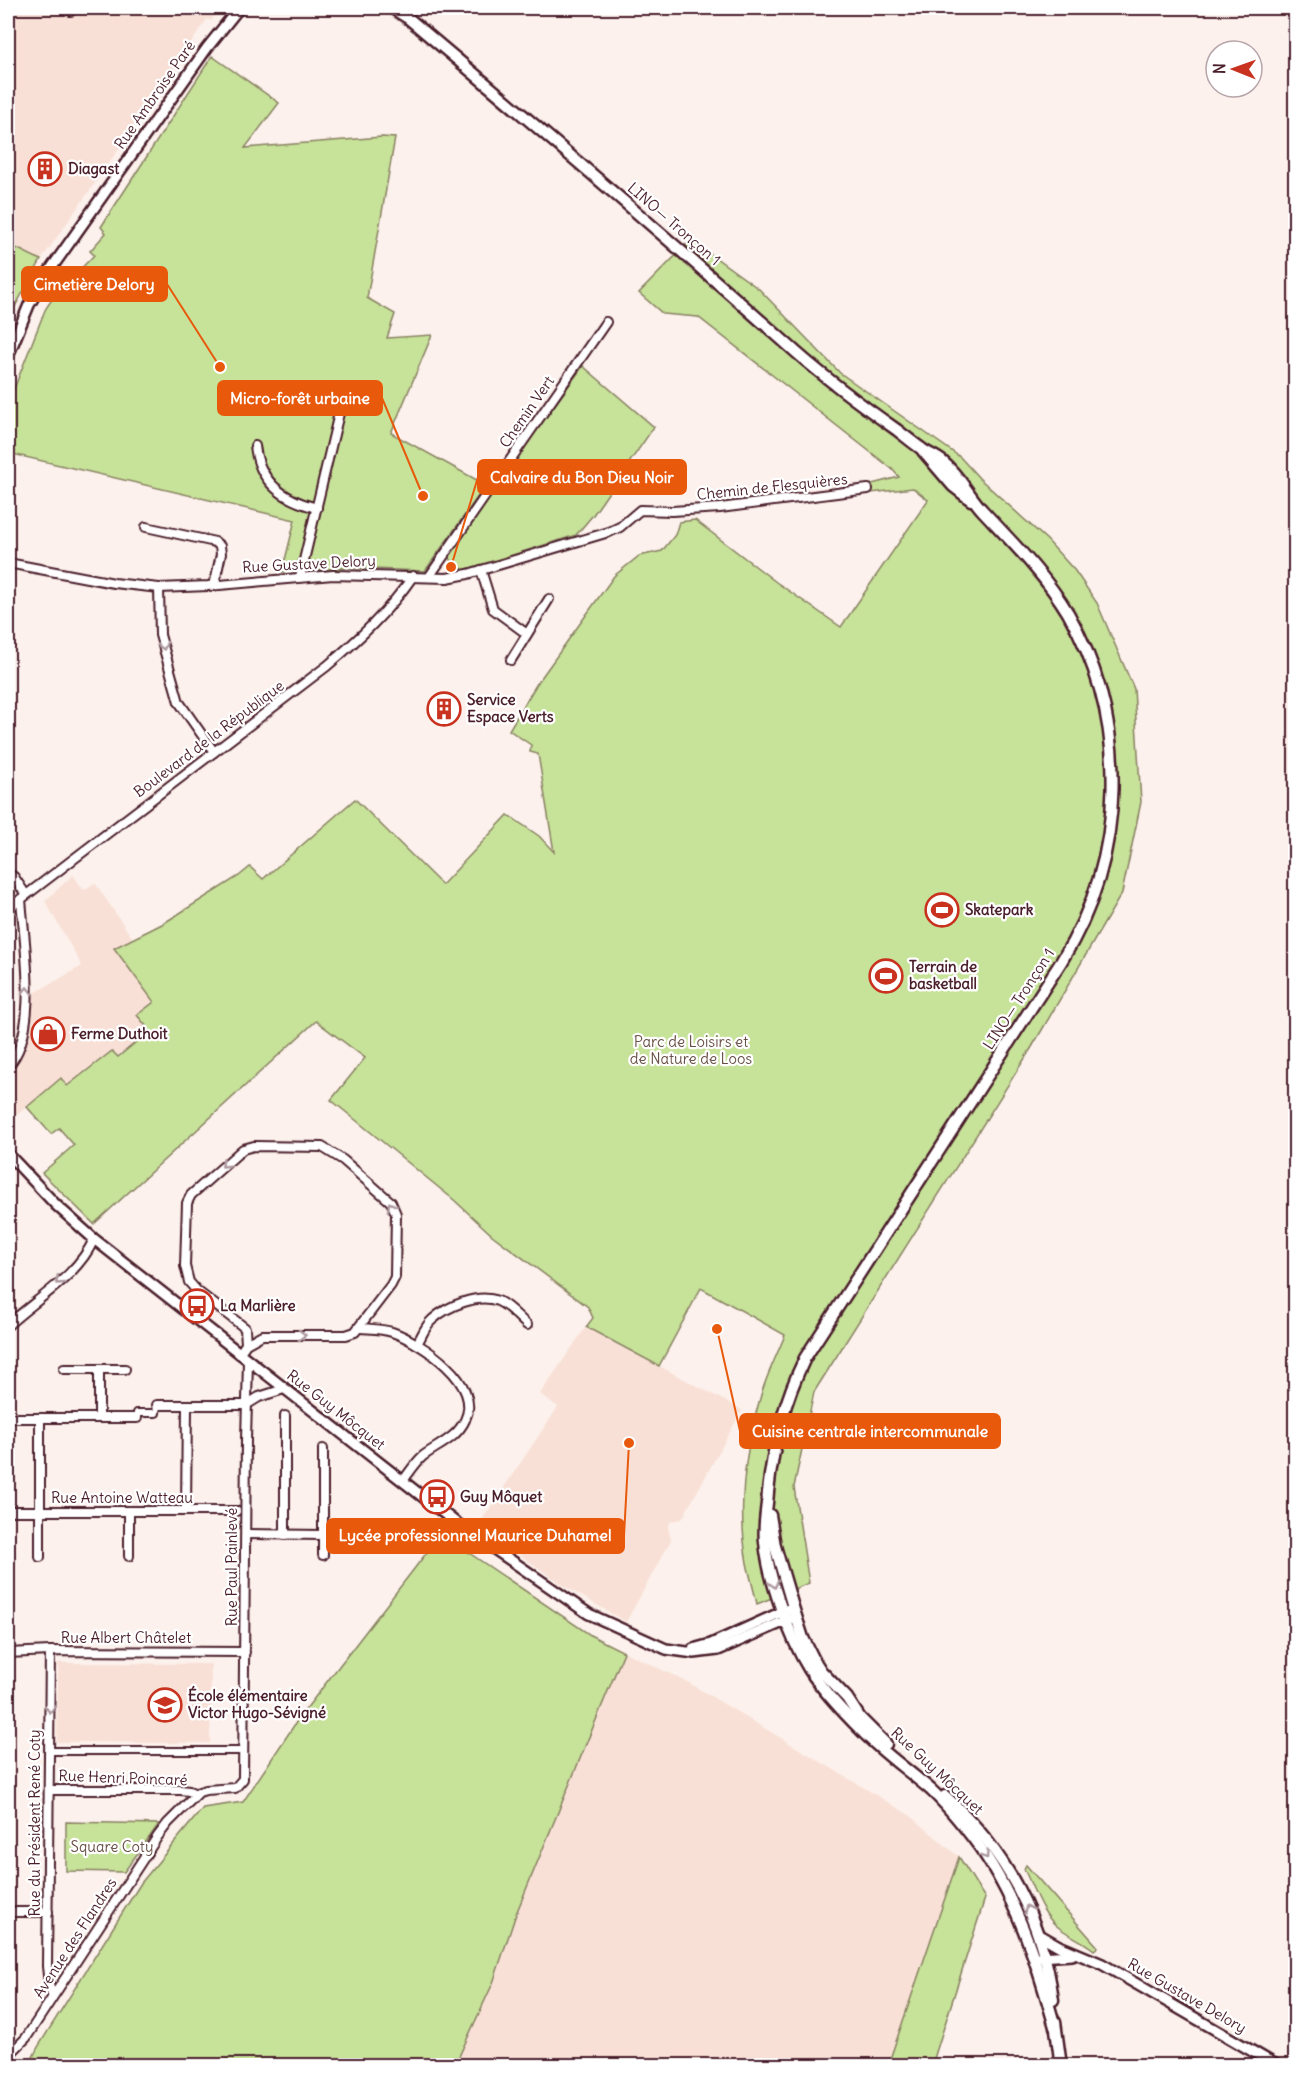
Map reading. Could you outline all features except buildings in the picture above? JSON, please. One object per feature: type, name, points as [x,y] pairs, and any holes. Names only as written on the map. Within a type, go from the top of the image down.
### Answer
[{"type":"main road","points":[[392,8],[408,18]]},
{"type":"main road","points":[[400,8],[408,18]]},
{"type":"main road","name":"LINO— Tronçon 1","points":[[408,18],[637,211],[839,389],[945,464],[963,483],[978,506],[1053,590],[1075,627],[1094,672],[1107,719],[1113,774],[1111,818],[1104,859],[1089,907],[1066,954],[805,1358],[790,1390],[779,1423],[768,1494],[775,1546],[790,1614]]},
{"type":"main road","name":"Rue Guy Môcquet","points":[[790,1614],[817,1665],[847,1698],[860,1718],[900,1758],[957,1807],[988,1841],[1016,1884],[1038,1934],[1039,1956]]},
{"type":"main road","name":"Rue Guy Môcquet","points":[[790,1614],[803,1659],[818,1681],[862,1732],[937,1796],[977,1844],[1007,1890],[1039,1956],[1053,2000],[1061,2066]]},
{"type":"street","points":[[66,8],[71,11],[73,8]]},
{"type":"street","name":"Rue Ambroise Paré","points":[[8,356],[29,305],[48,273],[210,43],[239,8]]},
{"type":"street","name":"Chemin Vert","points":[[429,577],[606,322]]},
{"type":"street","points":[[300,578],[340,409]]},
{"type":"street","points":[[255,446],[259,466],[271,485],[293,501],[317,508]]},
{"type":"street","name":"Chemin de Flesquières","points":[[441,578],[460,576],[609,532],[620,527],[640,510],[713,508],[868,489]]},
{"type":"street","name":"Rue Gustave Delory","points":[[146,526],[214,542],[220,546],[221,554],[214,586]]},
{"type":"street","name":"Rue Gustave Delory","points":[[8,563],[114,583],[159,588],[214,586],[339,575],[441,578]]},
{"type":"street","points":[[481,570],[493,609],[527,634]]},
{"type":"street","name":"Boulevard de la République","points":[[8,909],[320,671],[387,611],[413,576]]},
{"type":"street","points":[[159,588],[160,635],[179,702],[214,752]]},
{"type":"street","points":[[511,660],[549,599]]},
{"type":"street","points":[[8,873],[14,877],[23,897],[28,997],[20,1046],[8,1066]]},
{"type":"street","points":[[239,1354],[246,1344],[262,1335],[346,1335],[360,1328],[395,1277],[396,1214],[391,1202],[344,1160],[322,1147],[254,1146],[238,1152],[192,1195],[187,1203],[185,1266],[189,1282],[196,1291],[245,1328],[246,1344]]},
{"type":"street","name":"Rue Guy Môcquet","points":[[8,1154],[56,1205],[94,1239],[464,1529],[580,1609],[619,1629],[673,1651],[694,1653],[712,1651],[790,1614]]},
{"type":"street","points":[[8,1325],[75,1267],[94,1239]]},
{"type":"street","points":[[417,1344],[429,1323],[439,1315],[463,1303],[478,1299],[492,1299],[503,1304],[527,1325]]},
{"type":"street","points":[[8,1316],[18,1316]]},
{"type":"street","points":[[360,1328],[386,1330],[417,1344],[447,1366],[464,1392],[468,1410],[460,1429],[422,1458],[403,1481]]},
{"type":"street","name":"Rue Paul Painlevé","points":[[196,1794],[206,1790],[235,1788],[241,1783],[244,1774],[248,1361]]},
{"type":"street","points":[[64,1369],[125,1369]]},
{"type":"street","points":[[99,1369],[99,1418]]},
{"type":"street","points":[[8,1418],[137,1418],[137,1413],[156,1413],[157,1405],[246,1405],[260,1397],[284,1389]]},
{"type":"street","points":[[186,1511],[187,1405]]},
{"type":"street","points":[[285,1416],[285,1534]]},
{"type":"street","points":[[40,1418],[40,1557]]},
{"type":"street","points":[[323,1449],[323,1555]]},
{"type":"street","name":"Rue Antoine Watteau","points":[[8,1511],[236,1511]]},
{"type":"street","points":[[129,1511],[129,1556]]},
{"type":"street","points":[[246,1534],[323,1535]]},
{"type":"street","name":"Rue Albert Châtelet","points":[[8,1653],[50,1651],[244,1652]]},
{"type":"street","name":"Rue du Président René Coty","points":[[50,1651],[48,1976],[52,1995]]},
{"type":"street","points":[[49,1751],[244,1751]]},
{"type":"street","name":"Rue Henri Poincaré","points":[[49,1790],[181,1790],[196,1794]]},
{"type":"street","name":"Avenue des Flandres","points":[[8,2056],[26,2038],[158,1836],[196,1794]]},
{"type":"street","points":[[8,1912],[48,1912]]},
{"type":"street","name":"Rue Gustave Delory","points":[[1038,1934],[1080,1956],[1102,1964],[1278,2066]]},
{"type":"street","name":"Rue Gustave Delory","points":[[1039,1956],[1062,1954],[1080,1956]]},
{"type":"shaded area","points":[[8,8],[221,8],[211,21],[207,19],[41,260],[8,244]]},
{"type":"shaded area","points":[[73,875],[84,890],[95,883],[133,939],[114,948],[155,1002],[141,1038],[117,1057],[112,1051],[67,1086],[60,1079],[17,1115],[8,1106],[8,1070],[23,1051],[28,1033],[31,995],[82,966],[45,901]]},
{"type":"shaded area","points":[[586,1327],[742,1410],[682,1519],[671,1521],[668,1527],[671,1540],[626,1622],[566,1587],[478,1526],[558,1407],[540,1394]]},
{"type":"shaded area","points":[[441,1534],[592,1636],[689,1683],[911,1816],[959,1857],[888,2065],[29,2066],[38,2047],[141,1883],[203,1808],[243,1802],[299,1718]]},
{"type":"shaded area","points":[[58,1663],[211,1664],[210,1743],[57,1742]]},
{"type":"green space","points":[[212,56],[279,103],[245,148],[382,137],[395,138],[367,298],[395,314],[387,338],[432,335],[391,433],[486,485],[425,571],[344,568],[282,572],[295,520],[8,453],[8,404],[45,310],[62,288],[94,255],[90,251],[106,233],[101,227]]},
{"type":"green space","name":"Parc de Loisirs et de Nature de Loos","points":[[691,240],[759,289],[840,373],[960,457],[980,479],[1047,540],[1075,571],[1097,603],[1134,689],[1141,802],[1122,893],[1032,1047],[814,1392],[794,1487],[809,1583],[757,1604],[744,1542],[744,1478],[755,1415],[769,1372],[785,1335],[701,1288],[659,1366],[586,1327],[593,1318],[588,1307],[492,1235],[454,1200],[331,1100],[365,1058],[316,1021],[94,1224],[42,1173],[74,1145],[59,1128],[51,1134],[27,1107],[61,1078],[67,1086],[112,1051],[118,1057],[141,1038],[137,1033],[146,1026],[137,1015],[154,1002],[114,948],[164,923],[250,867],[263,879],[355,799],[442,885],[508,815],[539,836],[554,852],[538,754],[530,752],[531,745],[509,730],[536,685],[614,576],[639,556],[662,551],[675,535],[679,522],[695,520],[776,582],[841,627],[928,500],[913,488],[871,493],[868,485],[899,477],[892,469],[698,317],[663,314],[639,293]]},
{"type":"green space","points":[[8,244],[41,260],[8,319]]},
{"type":"green space","points":[[583,366],[654,427],[593,515],[576,535],[464,570],[446,556]]},
{"type":"green space","points":[[441,1534],[592,1636],[624,1652],[516,1914],[493,1983],[455,2065],[29,2065],[141,1883],[203,1808],[243,1802],[299,1718]]},
{"type":"green space","name":"Square Coty","points":[[66,1822],[159,1824],[124,1872],[66,1871]]},
{"type":"green space","points":[[959,1857],[985,1898],[932,2065],[888,2065]]},
{"type":"green space","points":[[1026,1865],[1098,1947],[1094,1950],[1052,1922],[1034,1892],[1024,1869]]},
{"type":"place","name":"Diagast","points":[[45,169]]},
{"type":"place","name":"Cimetière Delory","points":[[220,367]]},
{"type":"place","name":"Micro-forêt urbaine","points":[[423,496]]},
{"type":"place","name":"Calvaire du Bon Dieu Noir","points":[[451,567]]},
{"type":"place","name":"Service Espace Verts","points":[[444,709]]},
{"type":"place","name":"Skatepark","points":[[942,910]]},
{"type":"place","name":"Terrain de basketball","points":[[886,976]]},
{"type":"place","name":"Ferme Duthoit","points":[[48,1034]]},
{"type":"place","name":"La Marlière","points":[[197,1306]]},
{"type":"place","name":"Cuisine centrale intercommunale","points":[[717,1329]]},
{"type":"place","name":"Lycée professionnel Maurice Duhamel","points":[[629,1443]]},
{"type":"place","name":"Guy Môquet","points":[[437,1497]]},
{"type":"place","name":"École élémentaire Victor Hugo-Sévigné","points":[[165,1705]]}]
